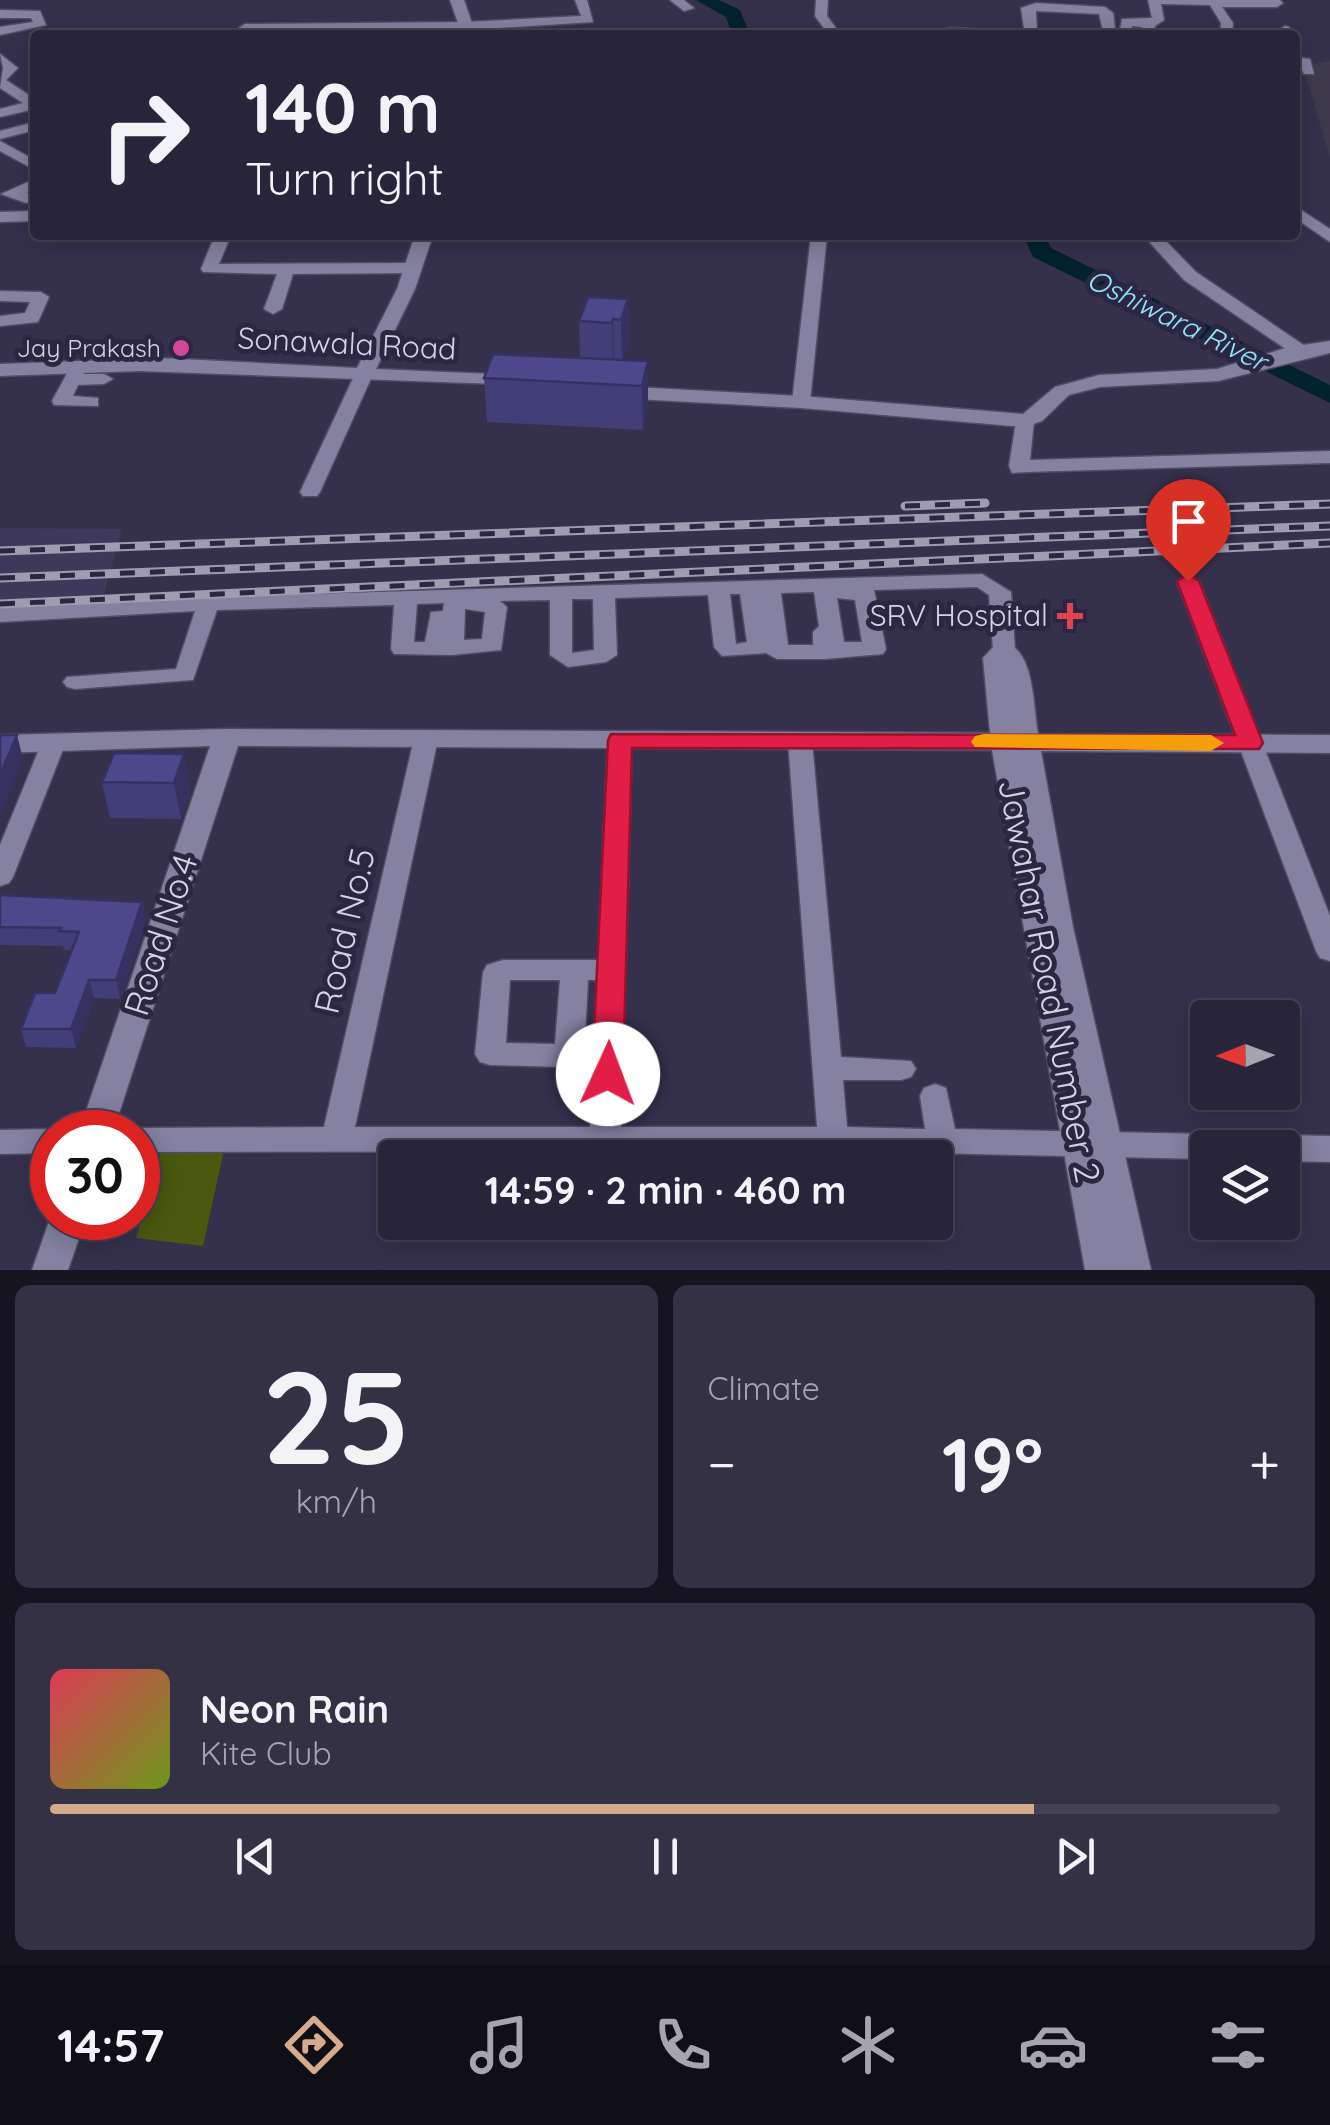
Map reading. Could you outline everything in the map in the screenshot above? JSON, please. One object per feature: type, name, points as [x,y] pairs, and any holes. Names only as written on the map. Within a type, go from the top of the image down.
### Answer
[{"type":"street","points":[[8,0],[47,14]]},
{"type":"street","points":[[457,0],[468,30]]},
{"type":"street","points":[[478,30],[589,19],[581,0]]},
{"type":"street","points":[[822,0],[821,16],[831,30]]},
{"type":"street","points":[[1125,30],[1125,22],[1149,30],[1158,20],[1154,0],[1276,3]]},
{"type":"street","points":[[1213,2],[1227,23],[1226,30]]},
{"type":"street","points":[[1030,30],[1027,8],[1036,6],[1101,10],[1107,13],[1109,30]]},
{"type":"street","points":[[0,14],[36,14],[40,25],[0,31]]},
{"type":"street","points":[[245,28],[394,30]]},
{"type":"street","points":[[1300,60],[1309,71]]},
{"type":"street","points":[[8,87],[0,116],[23,128]]},
{"type":"street","points":[[0,134],[23,128]]},
{"type":"street","points":[[30,186],[9,194],[30,197]]},
{"type":"street","points":[[1300,215],[1330,237]]},
{"type":"street","points":[[0,217],[30,216]]},
{"type":"street","points":[[221,240],[209,269],[414,268]]},
{"type":"street","points":[[310,492],[414,268],[422,240]]},
{"type":"street","points":[[801,402],[818,240]]},
{"type":"street","points":[[1155,240],[1190,276],[1297,354]]},
{"type":"street","points":[[273,308],[286,270]]},
{"type":"street","points":[[0,296],[41,297],[32,318],[0,320]]},
{"type":"street","points":[[598,389],[1025,422],[1059,392],[1083,385],[1212,374],[1330,347]]},
{"type":"street","name":"Sonawala Road","points":[[0,370],[106,373],[144,366],[200,367],[534,385]]},
{"type":"street","points":[[70,372],[60,401],[91,402]]},
{"type":"street","points":[[1025,422],[1019,468],[1330,457]]},
{"type":"street","points":[[12,621],[208,604],[719,596],[982,580],[998,588],[1004,650]]},
{"type":"street","points":[[1188,581],[1330,951]]},
{"type":"street","points":[[821,589],[834,649],[875,649],[865,594],[859,587]]},
{"type":"street","points":[[760,593],[776,649],[784,654],[827,650],[821,589]]},
{"type":"street","points":[[719,596],[726,650],[754,651],[759,648],[760,593]]},
{"type":"street","points":[[561,600],[560,656],[568,660],[606,656],[604,599]]},
{"type":"street","points":[[75,682],[183,676],[208,604]]},
{"type":"street","name":"Jawahar Road Number 2","points":[[1004,650],[1012,659],[1014,742],[1047,927],[1093,1144],[1133,1270]]},
{"type":"street","name":"Road No.4","points":[[103,1110],[227,738]]},
{"type":"street","points":[[0,744],[426,738],[1330,744]]},
{"type":"street","name":"Road No.5","points":[[337,1139],[426,738]]},
{"type":"street","points":[[605,1140],[620,740]]},
{"type":"street","points":[[800,741],[833,1139]]},
{"type":"street","points":[[0,878],[54,742]]},
{"type":"street","name":"Jawahar Road Number 2","points":[[1014,742],[1041,839],[1047,927]]},
{"type":"street","points":[[576,970],[569,1056],[496,1056],[488,1050],[497,972],[576,970],[611,970]]},
{"type":"street","points":[[571,1040],[609,1040]]},
{"type":"street","points":[[827,1068],[901,1068]]},
{"type":"street","points":[[936,1096],[942,1140]]},
{"type":"street","points":[[160,1140],[471,1140]]},
{"type":"street","points":[[719,1140],[888,1140]]},
{"type":"street","points":[[0,1142],[30,1141]]},
{"type":"street","points":[[953,1141],[1190,1146]]},
{"type":"street","name":"Jawahar Road Number 2","points":[[1093,1144],[1103,1270]]},
{"type":"street","points":[[1300,1148],[1330,1149]]},
{"type":"street","points":[[50,1270],[60,1240]]},
{"type":"shaded area","points":[[1330,61],[1330,158],[1303,66]]},
{"type":"shaded area","points":[[0,528],[122,529],[99,611],[0,617]]},
{"type":"green space","points":[[224,1150],[203,1246],[153,1240],[160,1240],[160,1153]]},
{"type":"building","points":[[588,297],[628,299],[621,320],[579,321]]},
{"type":"building","points":[[493,354],[648,361],[642,386],[484,378]]},
{"type":"building","points":[[0,735],[17,735],[0,775]]},
{"type":"building","points":[[114,753],[184,754],[174,783],[102,782]]},
{"type":"building","points":[[0,895],[142,902],[116,980],[89,980],[71,1029],[21,1029],[35,993],[55,993],[79,932],[0,927]]},
{"type":"waterway","name":"Oshiwara River","points":[[705,0],[734,14],[739,30]]},
{"type":"waterway","name":"Oshiwara River","points":[[1036,240],[1041,252],[1330,395]]},
{"type":"railway","points":[[905,506],[985,503]]},
{"type":"railway","points":[[0,551],[1330,504]]},
{"type":"railway","points":[[0,578],[1330,526]]},
{"type":"railway","points":[[0,604],[1330,543]]},
{"type":"slow traffic","points":[[984,742],[1211,743]]},
{"type":"place","name":"Jay Prakash","points":[[181,348]]},
{"type":"place","name":"SRV Hospital","points":[[1070,616]]},
{"type":"route","points":[[608,1074],[620,740],[1250,743],[1188,581]]}]
